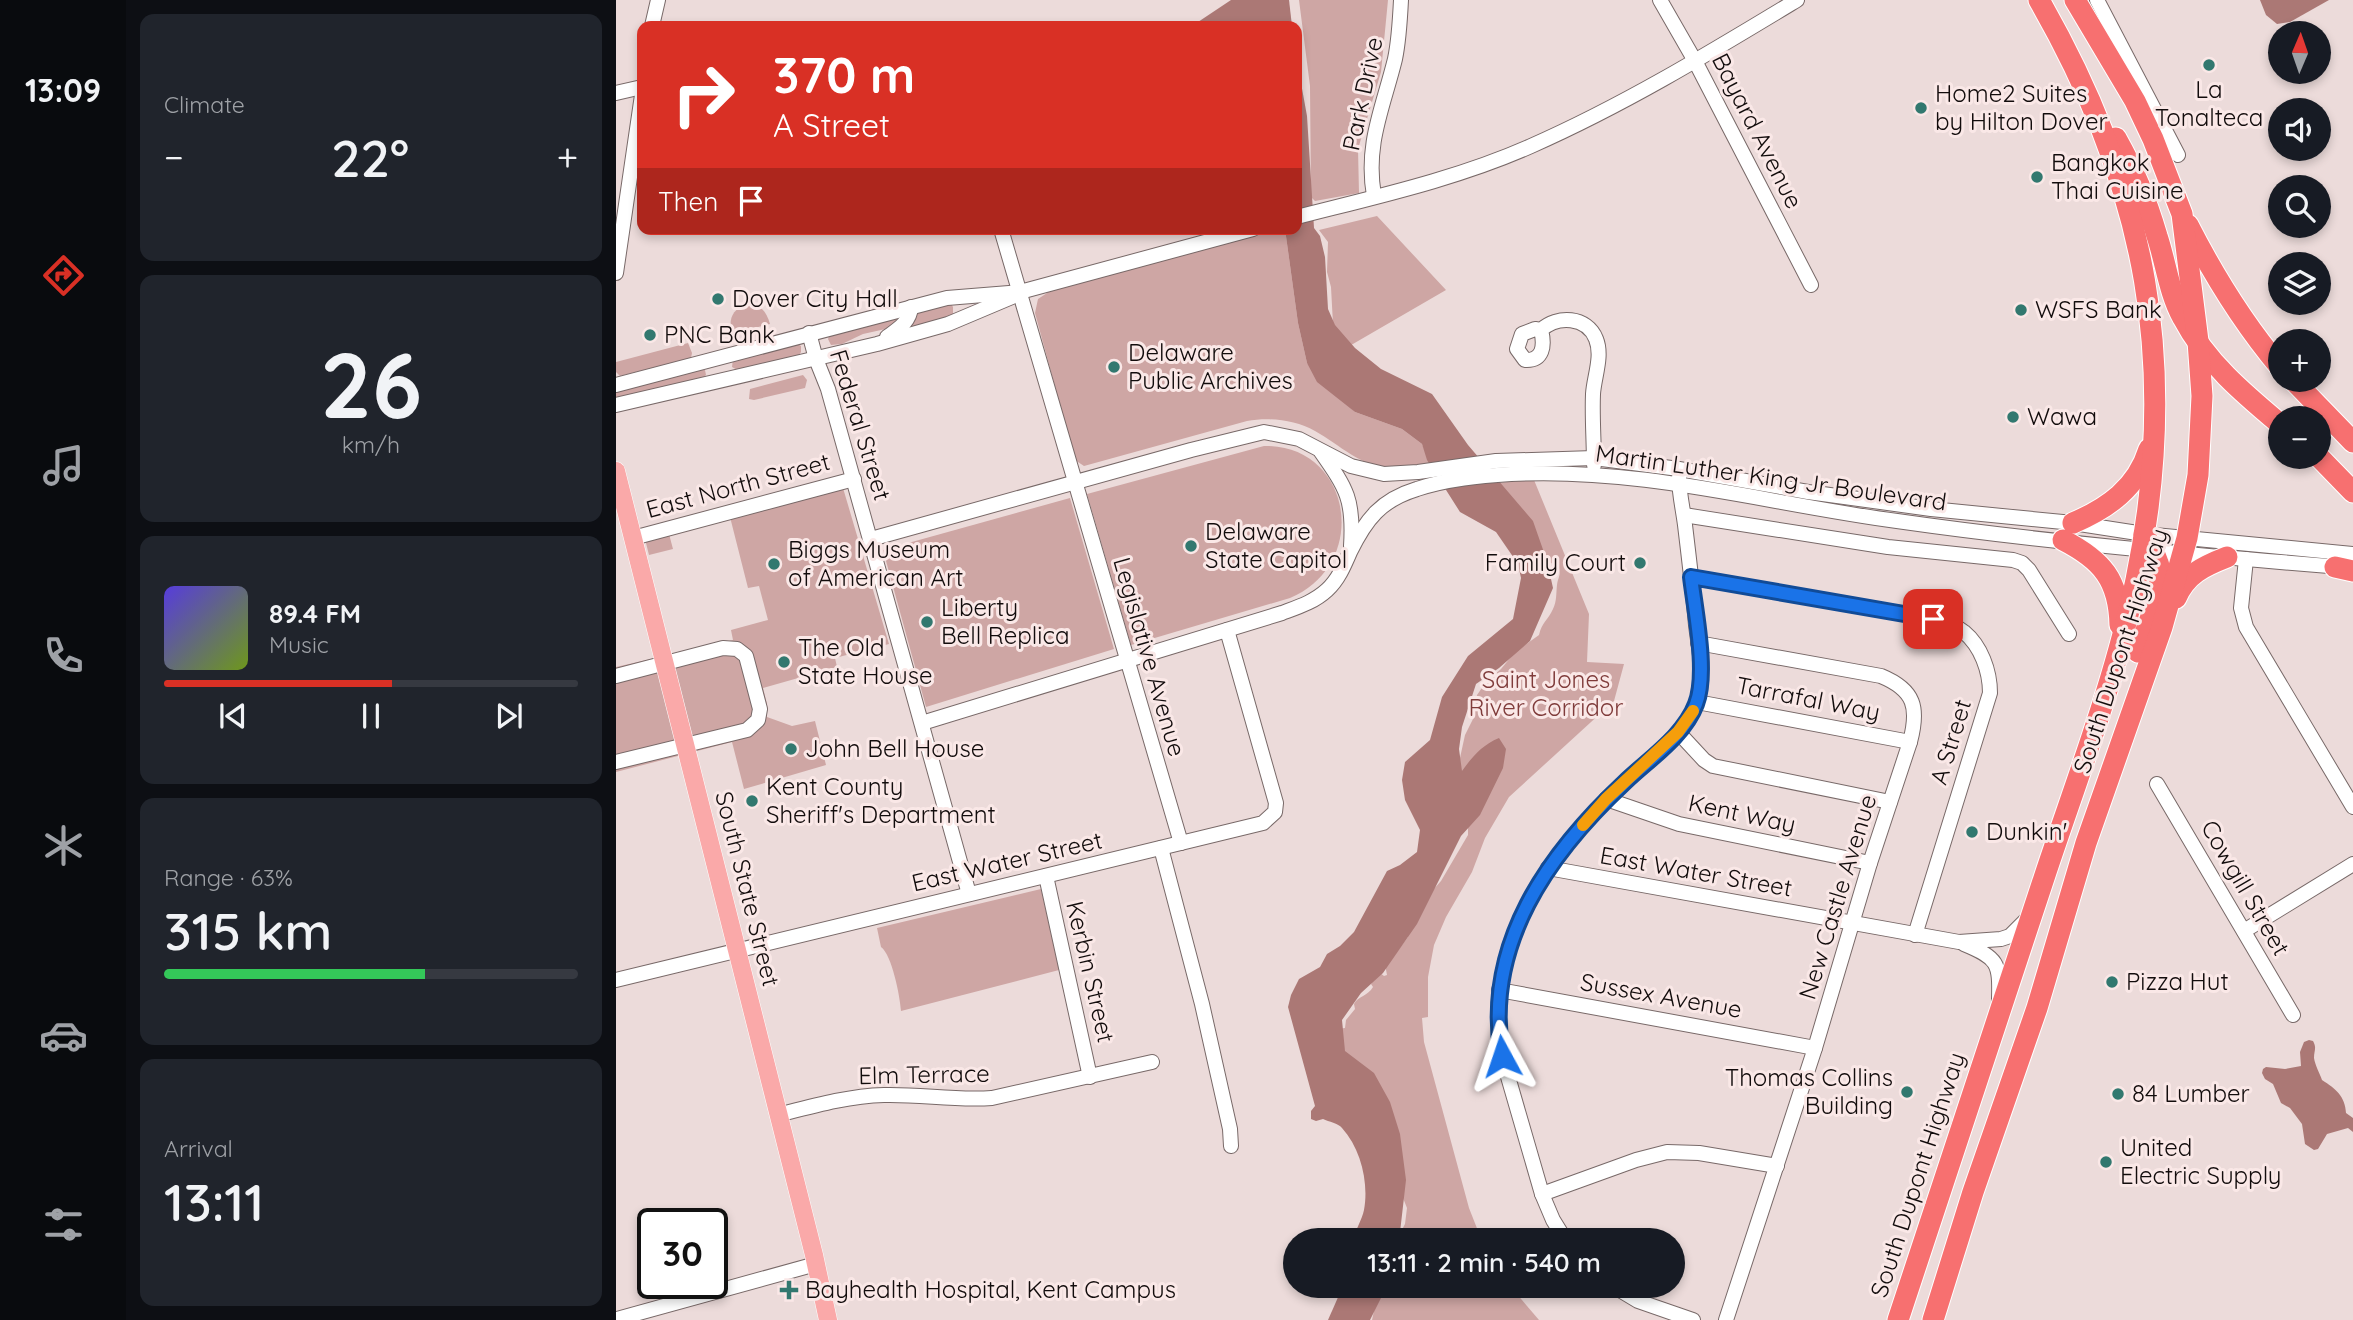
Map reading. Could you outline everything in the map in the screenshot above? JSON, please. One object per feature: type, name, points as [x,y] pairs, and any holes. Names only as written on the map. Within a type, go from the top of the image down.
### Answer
[{"type":"highway","name":"South Dupont Highway","points":[[1898,1320],[2097,720],[2146,545],[2155,420],[2154,347],[2138,241],[2113,162],[2071,57],[2039,0]]},
{"type":"highway","name":"South Dupont Highway","points":[[1933,1320],[1973,1192],[2037,1007],[2086,843],[2156,645],[2185,546],[2198,475],[2202,396],[2182,214],[2153,139],[2134,101],[2075,0]]},
{"type":"highway","points":[[2071,57],[2138,178],[2173,294],[2183,318],[2213,362],[2237,388],[2268,414]]},
{"type":"highway","points":[[2182,214],[2239,315],[2268,352]]},
{"type":"highway","points":[[2304,392],[2353,442]]},
{"type":"highway","points":[[2118,649],[2120,622],[2113,586],[2093,557],[2068,532],[2115,501],[2129,487],[2148,453],[2155,420]]},
{"type":"highway","points":[[2331,469],[2353,492]]},
{"type":"highway","points":[[2086,843],[2110,743],[2160,586],[2161,573],[2146,545]]},
{"type":"highway","points":[[2156,645],[2188,577],[2203,566],[2237,558]]},
{"type":"main road","name":"South State Street","points":[[616,471],[624,540],[664,664],[686,746],[828,1320]]},
{"type":"street","points":[[653,21],[658,0]]},
{"type":"street","name":"Park Drive","points":[[1374,196],[1372,145],[1395,57],[1401,0]]},
{"type":"street","name":"Bayard Avenue","points":[[1660,0],[1695,61],[1811,285]]},
{"type":"street","points":[[1302,217],[1461,172],[1530,147],[1620,103],[1797,0]]},
{"type":"street","points":[[2097,0],[2178,155]]},
{"type":"street","points":[[616,93],[637,88]]},
{"type":"street","points":[[616,273],[637,129]]},
{"type":"street","name":"Legislative Avenue","points":[[1003,235],[1181,843]]},
{"type":"street","points":[[616,385],[947,298],[1020,292],[1231,235]]},
{"type":"street","points":[[616,405],[877,344],[948,324],[1020,292]]},
{"type":"street","points":[[877,344],[901,326],[910,316],[911,307]]},
{"type":"street","points":[[1541,330],[1548,323],[1573,320],[1590,330],[1596,339],[1598,351],[1592,417],[1594,474]]},
{"type":"street","name":"Federal Street","points":[[809,333],[854,479],[969,894]]},
{"type":"street","name":"Martin Luther King Jr Boulevard","points":[[871,539],[1264,432],[1299,439],[1351,466],[1368,471],[1400,474],[1594,458],[1679,468],[1808,492],[1944,510],[2146,545],[2185,546]]},
{"type":"street","points":[[922,723],[1282,613],[1314,600],[1328,589],[1341,573],[1351,551],[1352,510],[1348,495],[1320,450]]},
{"type":"street","name":"Martin Luther King Jr Boulevard","points":[[1351,551],[1374,512],[1395,498],[1422,487],[1497,468],[1594,474],[1679,485],[1929,526],[2068,532]]},
{"type":"street","points":[[1558,1228],[1542,1194],[1502,1056],[1499,1039],[1499,990],[1513,937],[1548,868],[1606,799],[1678,732],[1697,702],[1701,676],[1679,468]]},
{"type":"street","name":"East North Street","points":[[624,540],[854,479]]},
{"type":"street","points":[[1684,515],[1926,552],[2013,560],[2029,570],[2069,634]]},
{"type":"street","points":[[1926,552],[1929,526]]},
{"type":"street","points":[[2185,546],[2353,554]]},
{"type":"street","points":[[2185,546],[2237,558],[2347,569]]},
{"type":"street","points":[[2237,558],[2241,608],[2246,627],[2353,807]]},
{"type":"street","name":"A Street","points":[[1691,577],[1933,619],[1957,628],[1970,639],[1988,670],[1990,693],[1915,935]]},
{"type":"street","name":"East Water Street","points":[[616,981],[737,949],[1263,822],[1275,812],[1276,803],[1227,630]]},
{"type":"street","name":"New Castle Avenue","points":[[1698,643],[1881,676],[1902,687],[1912,702],[1915,724],[1815,1048],[1726,1320]]},
{"type":"street","points":[[616,676],[730,647],[743,652],[760,709],[758,720],[747,730],[616,762]]},
{"type":"street","name":"Tarrafal Way","points":[[1697,702],[1910,742]]},
{"type":"street","points":[[1678,732],[1704,760],[1724,770],[1890,802]]},
{"type":"street","name":"Cowgill Street","points":[[2157,784],[2293,1015]]},
{"type":"street","name":"Kent Way","points":[[1606,799],[1679,824],[1870,863]]},
{"type":"street","points":[[1161,848],[1205,1017],[1230,1129],[1231,1146]]},
{"type":"street","points":[[2244,930],[2353,864]]},
{"type":"street","name":"East Water Street","points":[[1548,868],[1959,942],[2010,936],[2033,913]]},
{"type":"street","name":"Kerbin Street","points":[[1046,876],[1090,1077]]},
{"type":"street","name":"East Water Street","points":[[1959,942],[1986,953],[1995,961],[1999,971],[1998,1017]]},
{"type":"street","name":"Sussex Avenue","points":[[1499,990],[1815,1048]]},
{"type":"street","name":"Elm Terrace","points":[[778,1115],[860,1096],[969,1100],[992,1098],[1152,1062]]},
{"type":"street","points":[[1542,1194],[1636,1160],[1667,1152],[1699,1153],[1777,1166]]},
{"type":"street","points":[[617,1320],[816,1265]]},
{"type":"street","points":[[1633,1298],[1693,1320]]},
{"type":"green space","points":[[1299,0],[1388,0],[1381,72],[1358,149],[1359,193],[1315,201],[1311,197],[1310,86]]},
{"type":"green space","points":[[1377,216],[1446,290],[1346,348],[1333,324],[1331,287],[1327,272],[1328,242],[1319,230]]},
{"type":"green space","points":[[1255,235],[1286,235],[1298,323],[1307,363],[1355,412],[1402,429],[1422,444],[1430,463],[1397,469],[1381,467],[1361,460],[1307,427],[1282,420],[1265,419],[1247,421],[1084,466],[1075,460],[1035,313],[1038,299],[1053,289]]},
{"type":"green space","points":[[950,302],[953,314],[949,317],[909,327],[914,312]]},
{"type":"green space","points":[[755,305],[762,309],[770,324],[732,334],[732,316],[737,309]]},
{"type":"green space","points":[[899,313],[902,318],[890,328],[863,334],[842,344],[831,345],[828,339],[830,334]]},
{"type":"green space","points":[[688,343],[691,358],[620,376],[616,372],[616,362]]},
{"type":"green space","points":[[796,343],[801,346],[798,357],[739,371],[732,367],[733,359]]},
{"type":"green space","points":[[698,369],[705,370],[706,375],[702,379],[616,401],[616,391]]},
{"type":"green space","points":[[803,375],[807,380],[805,388],[749,399],[750,389]]},
{"type":"green space","points":[[1264,446],[1293,451],[1316,464],[1332,484],[1340,508],[1341,534],[1333,559],[1316,581],[1290,598],[1131,645],[1087,494]]},
{"type":"green space","name":"Saint Jones River Corridor","points":[[1534,480],[1589,614],[1587,662],[1624,664],[1614,701],[1509,797],[1485,838],[1472,872],[1446,917],[1434,945],[1428,977],[1428,1017],[1422,1018],[1424,1042],[1469,1208],[1477,1228],[1403,1228],[1407,1208],[1336,1029],[1345,1028],[1346,1020],[1355,1009],[1354,1004],[1371,990],[1371,984],[1379,972],[1387,975],[1384,959],[1391,960],[1408,937],[1408,918],[1441,881],[1468,835],[1458,767],[1465,735],[1474,717],[1477,695],[1515,652],[1539,635],[1556,600],[1559,568],[1548,561],[1505,511],[1495,483]]},
{"type":"green space","points":[[843,488],[889,644],[835,658],[837,667],[763,688],[767,717],[792,726],[815,721],[826,765],[744,789],[732,742],[616,772],[616,667],[733,640],[731,630],[768,620],[759,586],[748,588],[730,517]]},
{"type":"green space","points":[[1070,498],[1114,649],[926,707],[883,550]]},
{"type":"green space","points":[[669,534],[673,549],[649,555],[645,539]]},
{"type":"green space","points":[[1041,889],[1059,970],[901,1011],[895,976],[889,958],[881,947],[877,928]]},
{"type":"green space","points":[[1378,1298],[1520,1298],[1539,1320],[1372,1320]]},
{"type":"shaded area","points":[[1231,0],[1289,0],[1291,21],[1200,21]]},
{"type":"shaded area","points":[[2260,0],[2329,0],[2292,21],[2273,21],[2266,15]]},
{"type":"shaded area","points":[[1302,88],[1307,116],[1314,228],[1320,236],[1325,257],[1328,309],[1335,325],[1355,348],[1381,369],[1432,394],[1468,445],[1533,521],[1553,588],[1530,641],[1476,684],[1462,727],[1459,749],[1462,771],[1478,752],[1499,738],[1506,749],[1503,768],[1480,815],[1461,836],[1417,924],[1383,973],[1361,993],[1342,1020],[1345,1051],[1374,1073],[1390,1102],[1400,1134],[1406,1180],[1400,1228],[1357,1228],[1365,1200],[1359,1156],[1349,1136],[1340,1126],[1323,1119],[1311,1119],[1311,1111],[1315,1106],[1288,1007],[1299,979],[1320,967],[1327,954],[1354,932],[1387,871],[1417,852],[1420,830],[1405,800],[1402,780],[1405,762],[1430,740],[1442,697],[1468,656],[1513,619],[1521,578],[1518,564],[1496,532],[1460,512],[1427,460],[1422,444],[1402,429],[1355,412],[1317,382],[1307,363],[1298,323],[1286,235],[1302,235]]},
{"type":"shaded area","points":[[2309,1040],[2314,1043],[2314,1058],[2322,1080],[2339,1094],[2346,1113],[2353,1118],[2353,1132],[2348,1128],[2327,1134],[2318,1149],[2314,1150],[2305,1144],[2302,1124],[2290,1108],[2281,1103],[2273,1084],[2265,1079],[2262,1073],[2266,1067],[2285,1069],[2301,1066],[2300,1052],[2304,1042]]},
{"type":"shaded area","points":[[1338,1298],[1381,1298],[1370,1320],[1328,1320]]},
{"type":"slow traffic","points":[[1583,825],[1606,799],[1678,732],[1693,711]]},
{"type":"place","name":"La Tonalteca","points":[[2209,65]]},
{"type":"place","name":"Home2 Suites by Hilton Dover","points":[[1921,108]]},
{"type":"place","name":"Bangkok Thai Cuisine","points":[[2037,177]]},
{"type":"place","name":"Dover City Hall","points":[[718,299]]},
{"type":"place","name":"WSFS Bank","points":[[2021,310]]},
{"type":"place","name":"PNC Bank","points":[[650,335]]},
{"type":"place","name":"Delaware Public Archives","points":[[1114,367]]},
{"type":"place","name":"Wawa","points":[[2013,417]]},
{"type":"place","name":"Delaware State Capitol","points":[[1191,546]]},
{"type":"place","name":"Family Court","points":[[1640,563]]},
{"type":"place","name":"Biggs Museum of American Art","points":[[774,564]]},
{"type":"place","name":"Liberty Bell Replica","points":[[927,622]]},
{"type":"place","name":"The Old State House","points":[[784,662]]},
{"type":"place","name":"John Bell House","points":[[791,749]]},
{"type":"place","name":"Kent County Sheriff's Department","points":[[752,801]]},
{"type":"place","name":"Dunkin'","points":[[1972,832]]},
{"type":"place","name":"Pizza Hut","points":[[2112,982]]},
{"type":"place","name":"Thomas Collins Building","points":[[1907,1092]]},
{"type":"place","name":"84 Lumber","points":[[2118,1094]]},
{"type":"place","name":"United Electric Supply","points":[[2106,1162]]},
{"type":"place","name":"Bayhealth Hospital, Kent Campus","points":[[789,1290]]},
{"type":"route","points":[[1502,1056],[1499,1039],[1499,990],[1504,963],[1524,912],[1548,868],[1606,799],[1678,732],[1697,702],[1701,669],[1691,577],[1933,619]]}]
